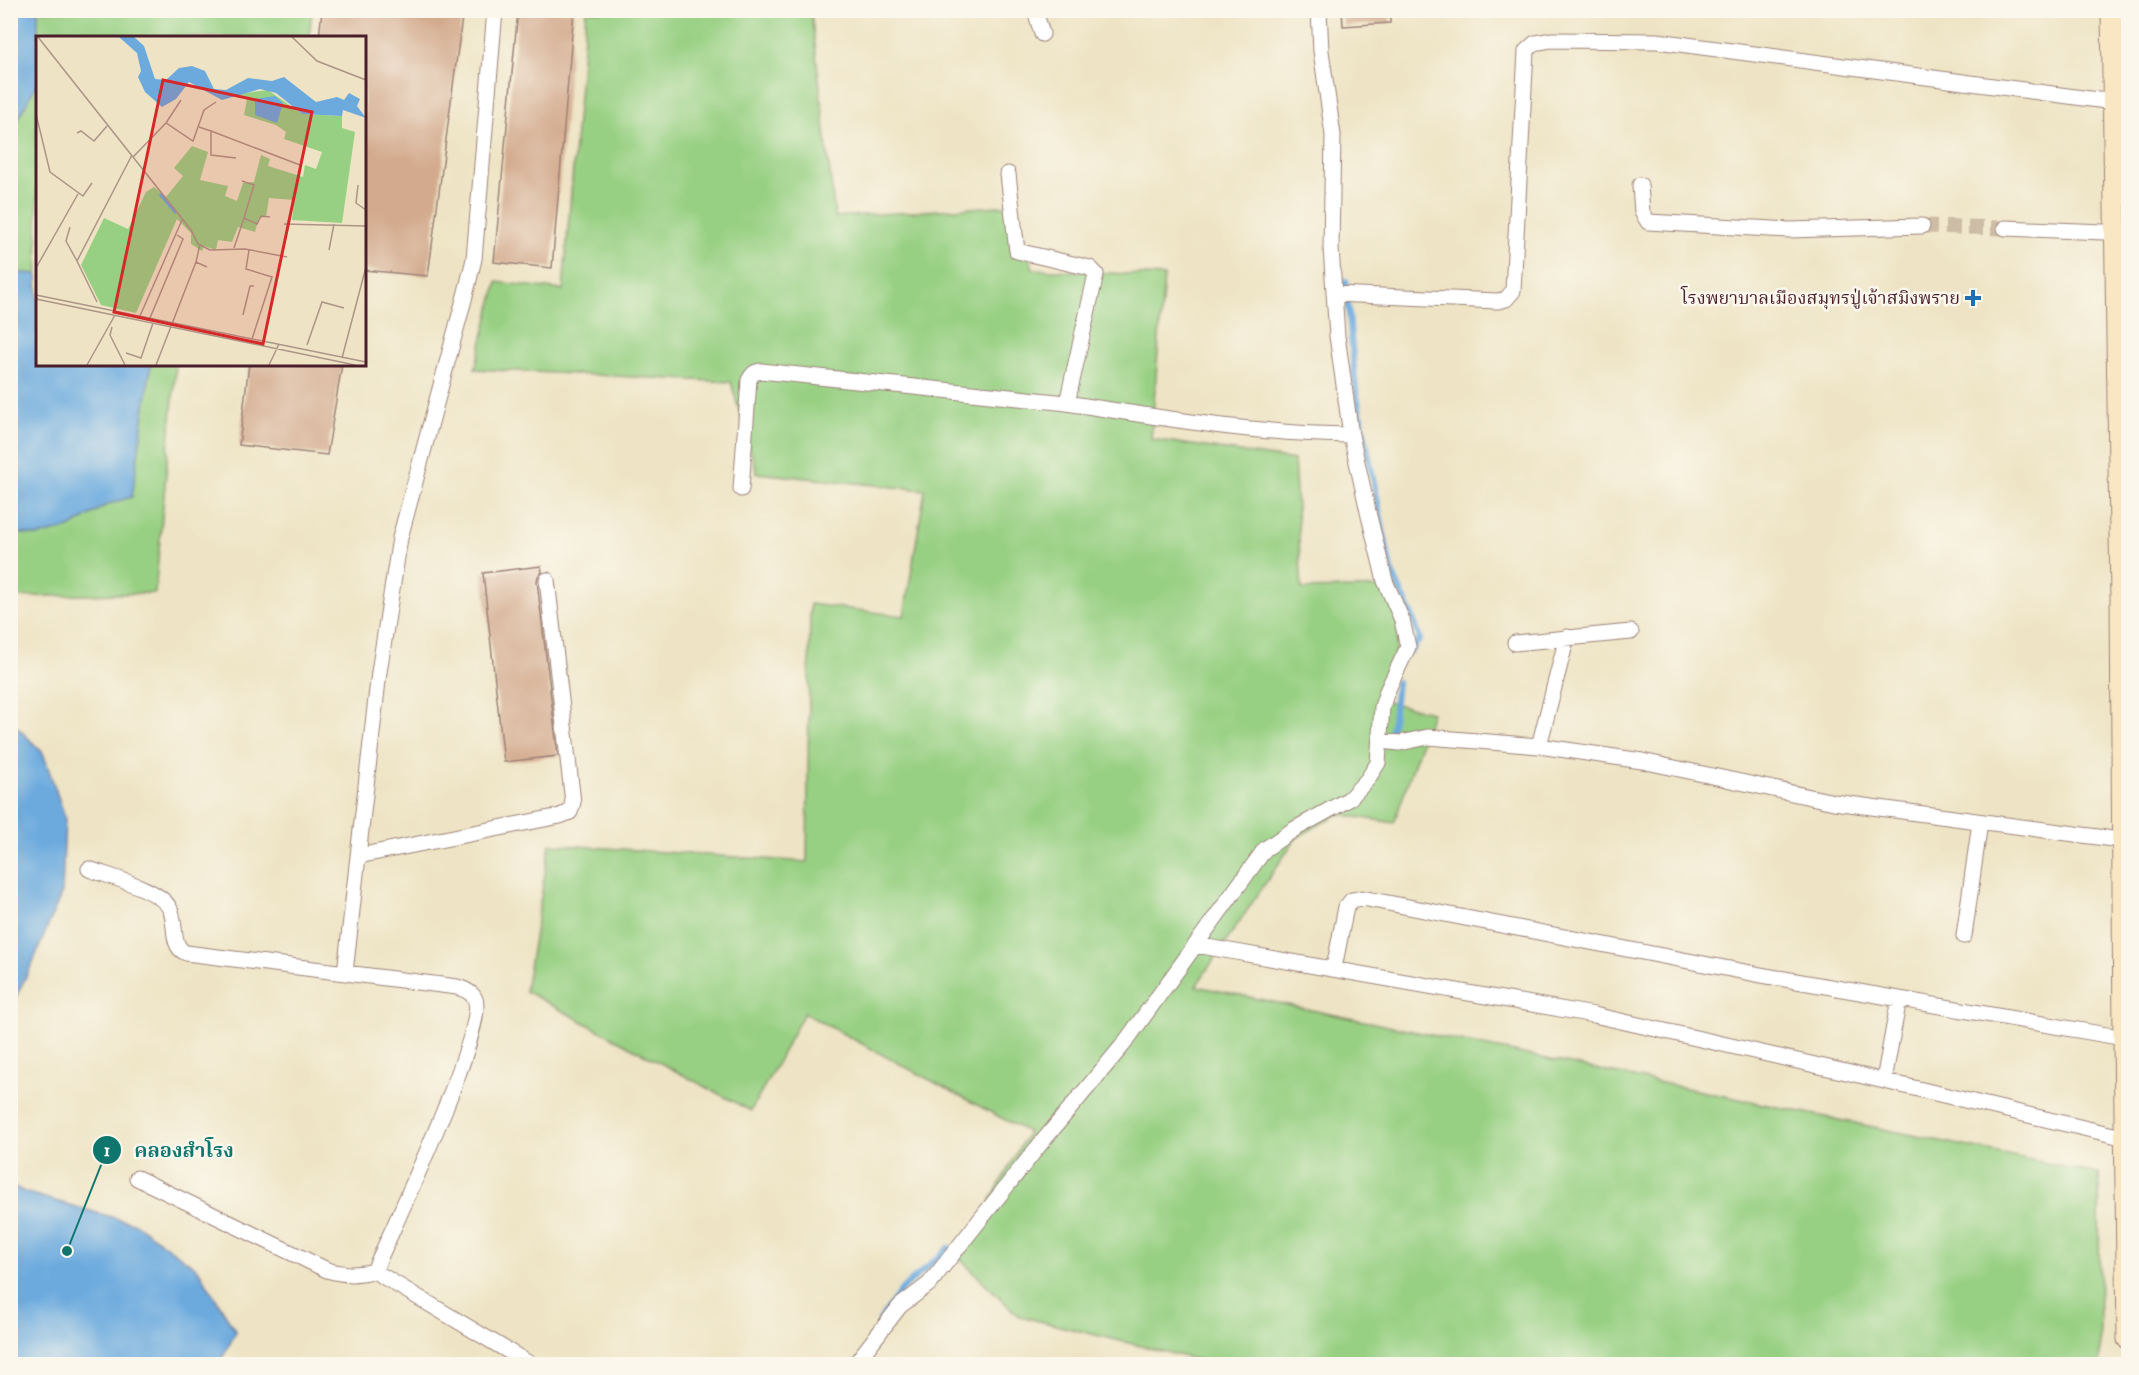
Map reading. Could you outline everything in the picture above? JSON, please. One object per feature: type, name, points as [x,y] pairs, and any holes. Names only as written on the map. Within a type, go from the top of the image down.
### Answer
[{"type":"main road","points":[[2112,10],[2113,102],[2122,233],[2121,597],[2128,1339]]},
{"type":"street","points":[[345,973],[379,672],[400,538],[474,259],[495,10]]},
{"type":"street","points":[[1035,10],[1042,34]]},
{"type":"street","points":[[855,1365],[900,1306],[929,1284],[1037,1148],[1206,947],[1265,849],[1293,830],[1349,799],[1360,790],[1378,763],[1382,741],[1382,707],[1407,653],[1408,640],[1385,581],[1351,435],[1337,336],[1341,293],[1330,248],[1334,135],[1321,51],[1319,10]]},
{"type":"street","points":[[1341,293],[1498,301],[1506,299],[1513,291],[1526,51],[1535,43],[1551,40],[1657,41],[2113,102]]},
{"type":"street","points":[[1008,174],[1017,251],[1090,268],[1096,274],[1067,403]]},
{"type":"street","points":[[1640,185],[1642,212],[1648,222],[1789,230],[1922,226]]},
{"type":"street","points":[[2005,228],[2122,233]]},
{"type":"street","points":[[741,489],[749,380],[751,374],[761,371],[1067,403],[1255,430],[1351,435]]},
{"type":"street","points":[[358,856],[560,816],[570,812],[573,802],[547,580]]},
{"type":"street","points":[[1515,643],[1631,632]]},
{"type":"street","points":[[1539,746],[1567,637]]},
{"type":"street","points":[[1382,741],[1400,743],[1428,737],[1539,746],[1676,768],[1834,802],[2125,840]]},
{"type":"street","points":[[1964,936],[1980,822]]},
{"type":"street","points":[[89,869],[149,891],[161,898],[169,907],[175,920],[176,945],[180,951],[186,953],[457,987],[468,991],[475,997],[477,1007],[467,1049],[451,1095],[374,1271]]},
{"type":"street","points":[[1334,969],[1346,907],[1352,900],[1362,898],[1761,975],[2124,1038]]},
{"type":"street","points":[[1206,947],[1594,1015],[2126,1137]]},
{"type":"street","points":[[1884,1080],[1899,999]]},
{"type":"street","points":[[137,1178],[327,1270],[342,1275],[374,1271],[530,1365]]},
{"type":"green space","points":[[38,11],[312,11],[309,36],[38,36]]},
{"type":"green space","points":[[586,11],[811,11],[835,217],[1014,205],[1033,269],[1164,276],[1151,439],[1294,460],[1302,589],[1398,587],[1398,642],[1382,701],[1432,712],[1394,823],[1338,814],[1296,838],[1196,986],[2099,1174],[2100,1364],[1214,1364],[1019,1316],[959,1258],[1028,1132],[804,1013],[751,1111],[525,991],[550,844],[807,862],[810,604],[904,616],[925,490],[757,473],[731,382],[475,369],[497,282],[563,290]]},
{"type":"green space","points":[[36,82],[36,366],[176,366],[155,593],[11,597],[10,133]]},
{"type":"water","points":[[11,10],[38,11],[36,85],[11,133]]},
{"type":"water","points":[[11,272],[36,274],[36,366],[151,366],[132,497],[108,504],[69,528],[38,536],[11,532]]},
{"type":"water","points":[[11,721],[43,753],[65,817],[62,892],[33,962],[11,1007]]},
{"type":"water","points":[[10,1184],[24,1192],[136,1224],[198,1269],[236,1332],[219,1364],[11,1364]]},
{"type":"building","points":[[322,10],[463,10],[428,276],[366,270],[366,36],[319,36]]},
{"type":"building","points":[[518,10],[574,10],[552,268],[494,262]]},
{"type":"building","points":[[1342,10],[1390,10],[1390,23],[1343,26]]},
{"type":"building","points":[[249,366],[342,366],[327,455],[239,445]]},
{"type":"building","points":[[541,566],[542,572],[537,581],[558,756],[504,762],[483,573]]},
{"type":"waterway","points":[[1346,281],[1356,391],[1391,570],[1420,639],[1411,651]]},
{"type":"waterway","points":[[1389,740],[1397,682]]},
{"type":"waterway","points":[[880,1320],[902,1289],[949,1248]]},
{"type":"tunnel","points":[[1922,226],[2005,228]]},
{"type":"place","name":"โรงพยาบาลเมืองสมุทรปู่เจ้าสมิงพราย","points":[[1973,298]]},
{"type":"place","name":"คลองสำโรง","points":[[67,1251]]}]
